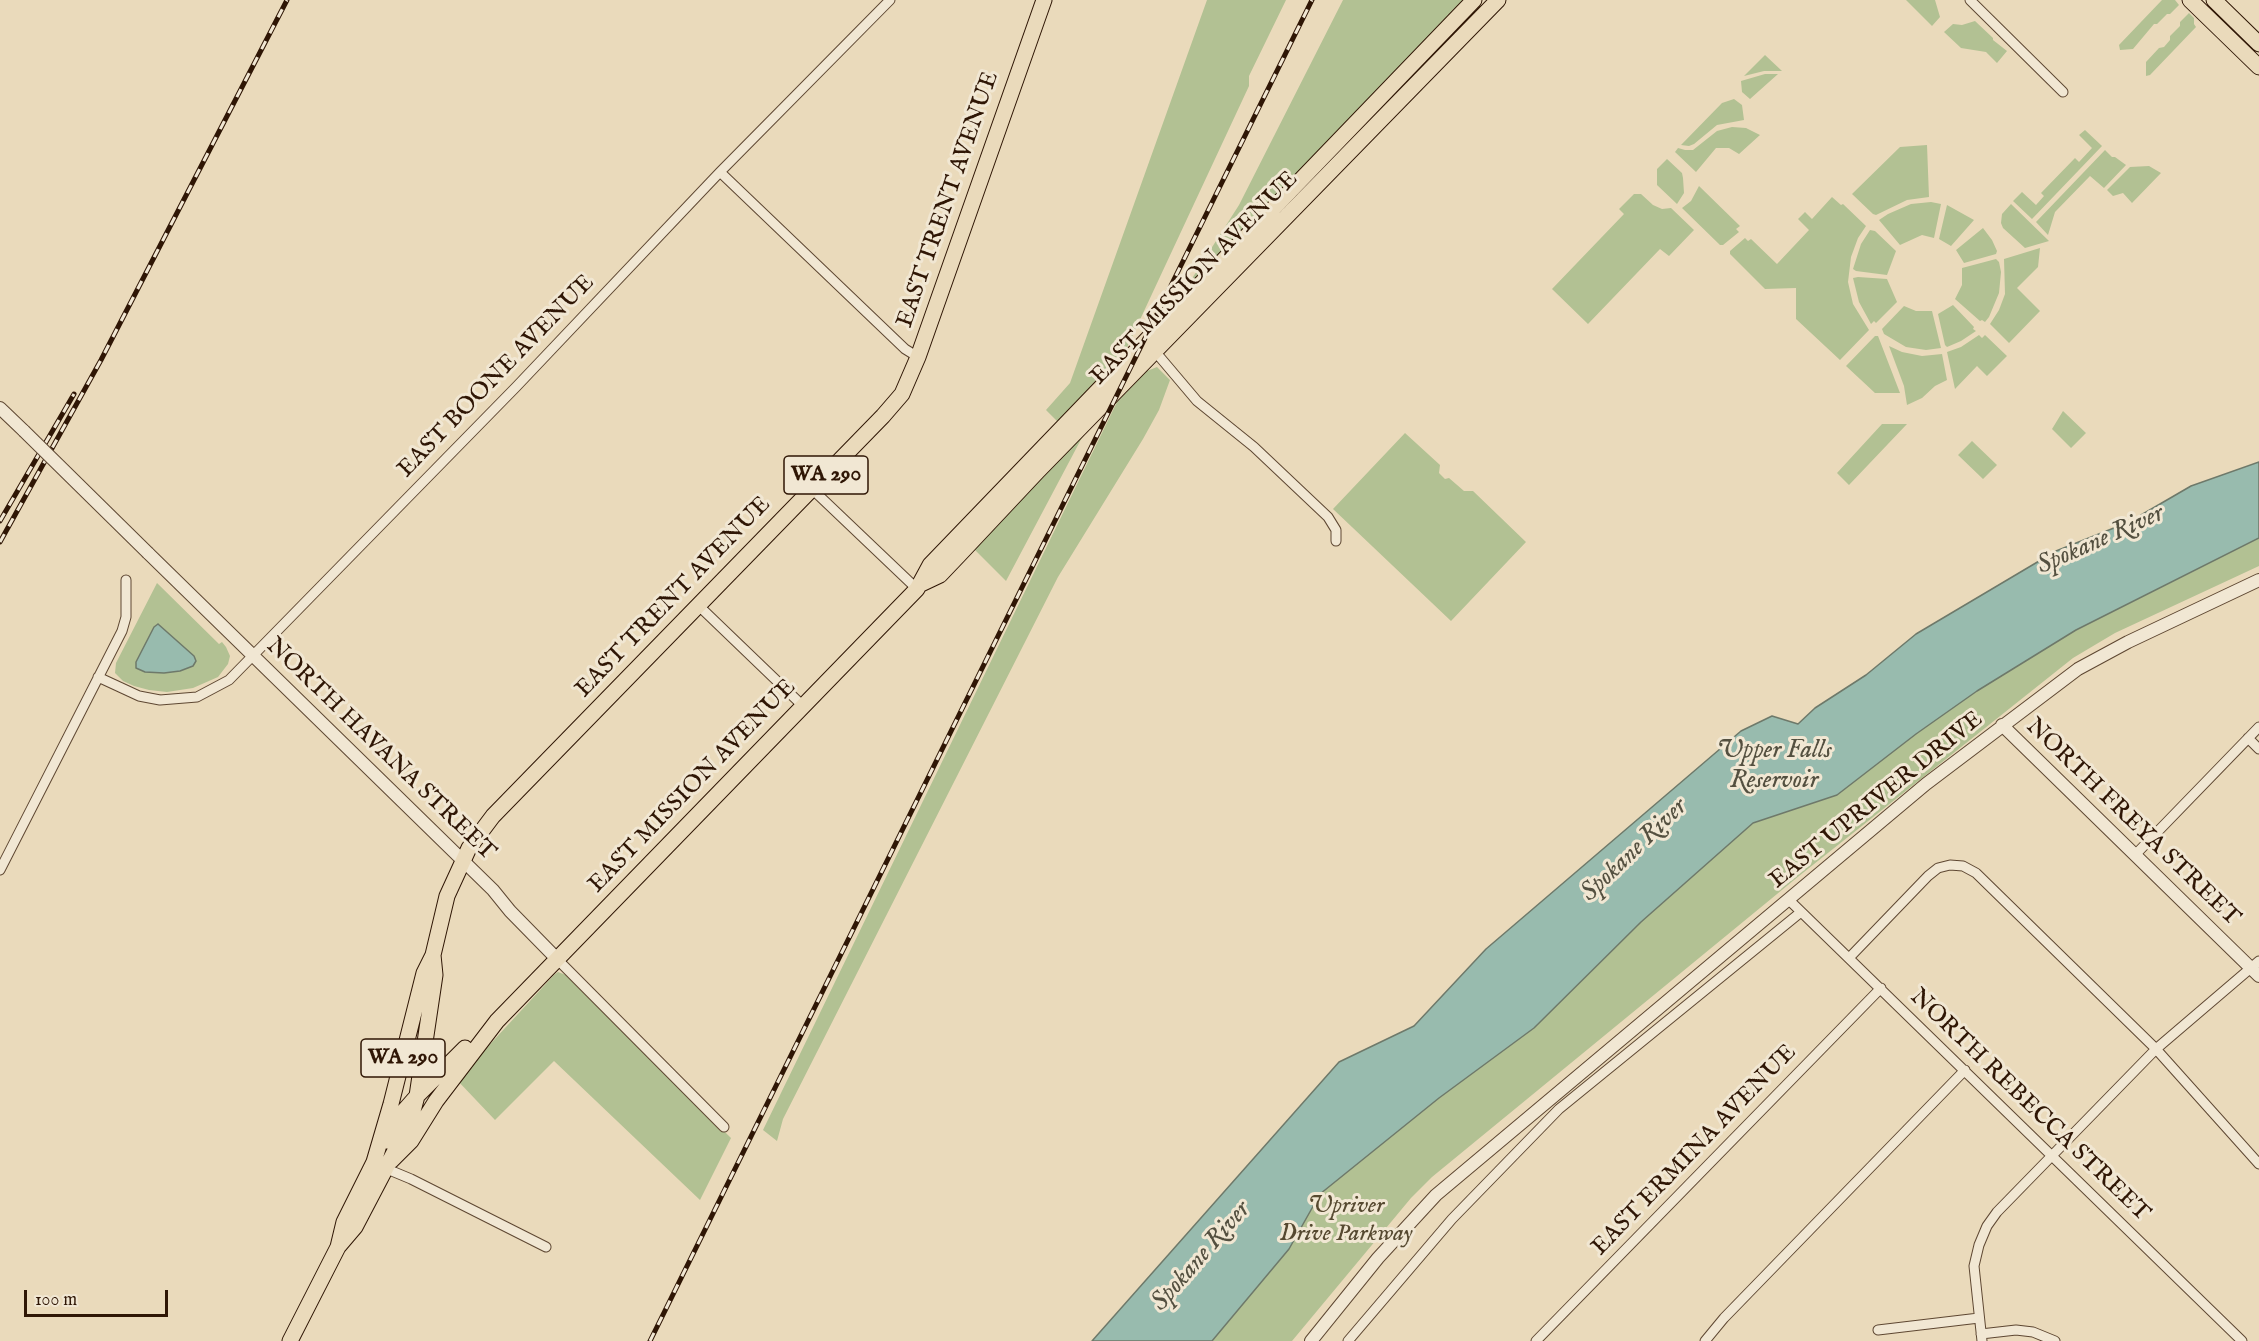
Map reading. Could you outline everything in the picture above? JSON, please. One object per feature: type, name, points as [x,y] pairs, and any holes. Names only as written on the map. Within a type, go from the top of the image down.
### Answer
[{"type":"main road","name":"EAST TRENT AVENUE","points":[[384,1164],[396,1086],[424,973],[433,955],[447,896],[476,837],[493,816],[896,402],[907,386],[1044,0]]},
{"type":"main road","name":"EAST MISSION AVENUE","points":[[417,1096],[460,1053],[497,1021],[919,586],[930,565],[1474,0]]},
{"type":"main road","name":"EAST MISSION AVENUE","points":[[919,586],[940,575],[1498,0]]},
{"type":"main road","points":[[2190,0],[2259,67]]},
{"type":"main road","points":[[2214,0],[2258,41]]},
{"type":"main road","points":[[2214,22],[2223,23],[2259,58]]},
{"type":"main road","name":"EAST TRENT AVENUE","points":[[290,1341],[338,1247],[344,1222],[410,1122],[417,1096],[435,975],[433,955]]},
{"type":"main road","name":"EAST MISSION AVENUE","points":[[384,1164],[411,1141],[436,1101],[497,1021]]},
{"type":"street","name":"EAST BOONE AVENUE","points":[[98,677],[149,699],[184,700],[197,697],[220,686],[254,656],[720,172],[890,0]]},
{"type":"street","points":[[1970,0],[2063,92]]},
{"type":"street","points":[[720,172],[905,349],[918,357]]},
{"type":"street","points":[[1144,341],[1197,401],[1254,447],[1328,517],[1336,530],[1336,542]]},
{"type":"street","name":"NORTH HAVANA STREET","points":[[0,408],[463,860],[510,911],[724,1127]]},
{"type":"street","points":[[812,489],[919,586]]},
{"type":"street","points":[[0,870],[125,623],[126,580]]},
{"type":"street","name":"EAST UPRIVER DRIVE","points":[[1316,1339],[1378,1258],[1436,1195],[1926,784],[2002,725],[2088,664],[2128,642],[2259,580]]},
{"type":"street","points":[[699,606],[803,706]]},
{"type":"street","name":"NORTH FREYA STREET","points":[[2002,725],[2135,855],[2257,968]]},
{"type":"street","points":[[2135,855],[2259,727]]},
{"type":"street","points":[[2248,738],[2259,749]]},
{"type":"street","points":[[1849,958],[1928,876],[1938,868],[1950,865],[1964,866],[1976,873],[2156,1049],[2259,1164]]},
{"type":"street","name":"NORTH REBECCA STREET","points":[[1789,900],[2242,1341]]},
{"type":"street","name":"EAST UPRIVER DRIVE","points":[[1348,1341],[1452,1219],[1559,1109],[1802,912]]},
{"type":"street","points":[[2055,1341],[2032,1332],[2016,1330],[1981,1338],[1974,1266],[1987,1226],[1997,1212],[2156,1049],[2257,968]]},
{"type":"street","name":"EAST ERMINA AVENUE","points":[[1536,1341],[1881,988]]},
{"type":"street","points":[[1705,1341],[1724,1317],[1965,1070]]},
{"type":"street","points":[[1551,1098],[1559,1109]]},
{"type":"street","points":[[384,1164],[546,1247]]},
{"type":"street","points":[[1878,1329],[1979,1318]]},
{"type":"green space","points":[[1207,0],[1286,0],[1249,76],[1249,86],[1124,354],[1058,422],[1046,410],[1070,383]]},
{"type":"green space","points":[[1343,0],[1466,0],[1184,291],[1239,205]]},
{"type":"green space","points":[[1906,0],[1935,0],[1940,17],[1932,26]]},
{"type":"green space","points":[[2162,0],[2175,0],[2179,5],[2157,24],[2154,24],[2133,49],[2120,50],[2119,45]]},
{"type":"green space","points":[[2189,13],[2194,18],[2196,27],[2150,75],[2146,76],[2146,62],[2159,48],[2164,47],[2170,40],[2170,36],[2180,26],[2180,22]]},
{"type":"green space","points":[[1975,21],[2007,51],[1997,63],[1986,52],[1961,48],[1944,32],[1953,24],[1962,25]]},
{"type":"green space","points":[[1765,55],[1782,71],[1764,71],[1744,76]]},
{"type":"green space","points":[[1765,74],[1778,74],[1750,99],[1742,92],[1741,81]]},
{"type":"green space","points":[[1734,99],[1742,105],[1744,120],[1717,125],[1694,144],[1681,145],[1722,103]]},
{"type":"green space","points":[[1732,127],[1746,128],[1760,135],[1739,154],[1729,148],[1716,148],[1696,172],[1675,152],[1678,148],[1693,150],[1717,131]]},
{"type":"green space","points":[[2085,130],[2102,146],[2032,219],[2013,201],[2022,192],[2036,205],[2044,196],[2041,193],[2075,158],[2079,162],[2092,148],[2079,135]]},
{"type":"green space","points":[[1927,145],[1929,197],[1907,200],[1876,215],[1852,194],[1900,147]]},
{"type":"green space","points":[[2105,150],[2126,165],[2104,188],[2090,176],[2055,212],[2048,235],[2036,222]]},
{"type":"green space","points":[[1667,159],[1682,173],[1684,193],[1677,204],[1657,185],[1657,169]]},
{"type":"green space","points":[[2149,166],[2161,173],[2132,203],[2123,193],[2113,196],[2107,190],[2130,167]]},
{"type":"green space","points":[[1699,186],[1740,226],[1736,229],[1739,232],[1723,245],[1720,245],[1682,208],[1691,201]]},
{"type":"green space","points":[[1634,194],[1641,194],[1653,205],[1662,209],[1671,208],[1694,230],[1669,256],[1660,249],[1588,324],[1552,289],[1624,214],[1619,209]]},
{"type":"green space","points":[[1832,197],[1841,205],[1843,204],[1866,226],[1858,238],[1851,257],[1848,282],[1853,304],[1869,330],[1840,360],[1796,319],[1796,288],[1765,289],[1730,254],[1730,251],[1745,238],[1748,241],[1751,239],[1777,264],[1809,230],[1798,219],[1805,212],[1812,219]]},
{"type":"green space","points":[[1931,202],[1941,204],[1934,238],[1922,235],[1900,245],[1879,220],[1911,204]]},
{"type":"green space","points":[[2011,204],[2049,241],[2025,248],[2003,228],[2002,214]]},
{"type":"green space","points":[[1947,205],[1974,220],[1951,246],[1939,239]]},
{"type":"green space","points":[[1983,228],[1992,240],[1996,254],[1964,263],[1956,250]]},
{"type":"green space","points":[[1870,230],[1875,231],[1896,251],[1887,275],[1853,269],[1861,244]]},
{"type":"green space","points":[[2040,248],[2038,267],[2017,288],[2040,311],[2009,343],[1990,324],[2005,294],[2004,259]]},
{"type":"green space","points":[[1996,259],[2001,272],[1999,293],[1989,317],[1985,322],[1980,321],[1955,299],[1962,285],[1962,268]]},
{"type":"green space","points":[[1853,278],[1887,279],[1897,302],[1876,323],[1874,321],[1871,324],[1859,302]]},
{"type":"green space","points":[[1953,305],[1976,331],[1947,347],[1938,314]]},
{"type":"green space","points":[[1904,306],[1916,311],[1932,311],[1941,348],[1926,350],[1906,347],[1884,334],[1882,329]]},
{"type":"green space","points":[[1979,335],[1982,338],[1985,335],[2007,356],[1987,376],[1977,366],[1955,389],[1947,352],[1961,347]]},
{"type":"green space","points":[[1875,336],[1878,336],[1900,393],[1875,393],[1846,366]]},
{"type":"green space","points":[[1889,346],[1902,352],[1922,356],[1942,354],[1947,380],[1935,386],[1922,398],[1907,405],[1904,386]]},
{"type":"green space","points":[[1157,367],[1170,380],[1159,410],[1058,577],[783,1119],[777,1141],[763,1130],[1117,402],[1147,371]]},
{"type":"green space","points":[[2063,411],[2086,433],[2071,448],[2052,429]]},
{"type":"green space","points":[[1882,424],[1907,424],[1849,485],[1837,473]]},
{"type":"green space","points":[[1086,430],[1006,581],[974,549]]},
{"type":"green space","points":[[1405,433],[1440,465],[1439,473],[1445,479],[1449,478],[1464,491],[1473,491],[1526,542],[1451,621],[1333,509]]},
{"type":"green space","points":[[1972,441],[1997,465],[1983,479],[1958,455]]},
{"type":"green space","name":"Upriver Drive Parkway","points":[[2259,538],[2259,566],[2115,633],[2073,658],[1799,876],[1432,1177],[1411,1198],[1292,1341],[1212,1341],[1289,1249],[1320,1194],[1439,1098],[1534,1028],[1641,922],[1753,823],[1837,795],[1916,734],[1977,691],[2076,630]]},
{"type":"green space","points":[[157,583],[219,644],[222,642],[226,647],[230,656],[228,664],[218,677],[193,688],[167,692],[134,686],[123,681],[115,673],[116,663]]},
{"type":"green space","points":[[558,972],[566,975],[731,1138],[700,1200],[554,1061],[495,1120],[457,1080]]},
{"type":"water","name":"Upper Falls Reservoir","points":[[2259,462],[2259,538],[2076,630],[1977,691],[1916,734],[1837,795],[1753,823],[1641,922],[1534,1028],[1439,1098],[1320,1194],[1289,1249],[1212,1341],[1092,1341],[1339,1062],[1414,1026],[1486,949],[1741,731],[1772,716],[1798,724],[1815,708],[1866,675],[1916,634],[2056,551],[2129,522],[2191,486]]},
{"type":"water","points":[[158,624],[194,656],[196,661],[193,666],[180,671],[164,673],[145,672],[136,668],[136,662],[154,627]]},
{"type":"railway","points":[[0,542],[101,360],[287,0]]},
{"type":"railway","points":[[650,1341],[1312,0]]},
{"type":"railway","points":[[0,521],[74,394]]},
{"type":"water label","name":"Spokane River","points":[[2101,541]]},
{"type":"water label","name":"Spokane River","points":[[1635,851]]},
{"type":"water label","name":"Spokane River","points":[[1202,1257]]}]
